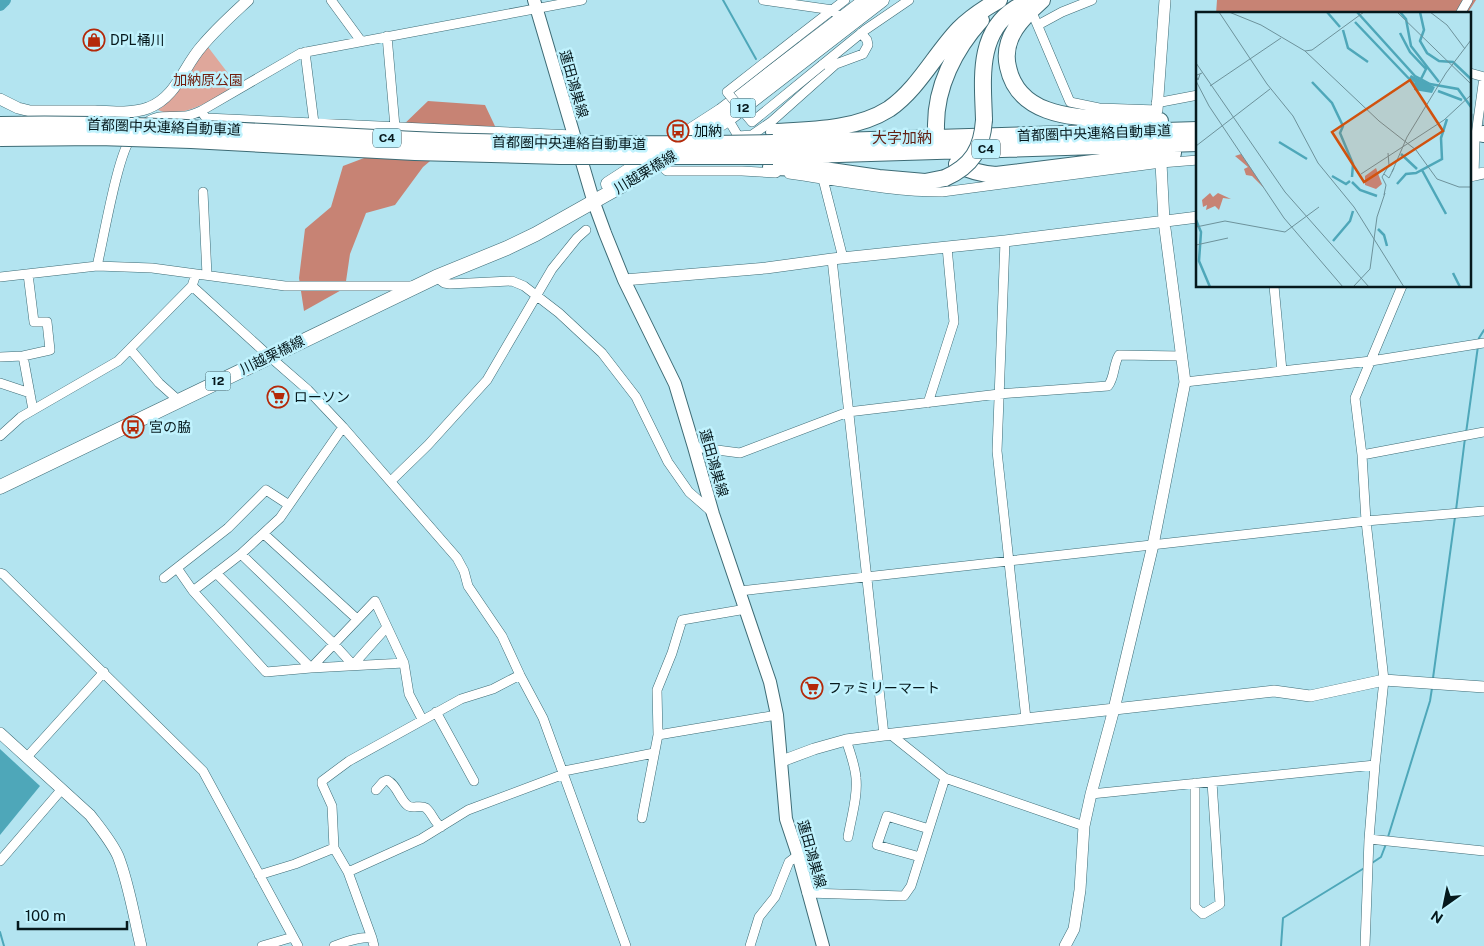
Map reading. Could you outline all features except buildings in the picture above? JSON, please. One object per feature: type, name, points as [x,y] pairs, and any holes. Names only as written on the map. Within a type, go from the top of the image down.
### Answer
[{"type":"highway","points":[[936,128],[935,117],[940,92],[950,65],[974,28],[1000,0]]},
{"type":"highway","points":[[773,150],[810,130],[853,123],[878,115],[889,108],[910,90],[959,29],[982,10],[1000,0]]},
{"type":"highway","points":[[625,151],[773,150],[810,168],[879,178],[925,182],[945,178],[960,170],[973,158],[982,139],[984,120],[983,67],[988,44],[999,24],[1015,8],[1034,0]]},
{"type":"highway","points":[[1042,0],[1020,21],[1014,31],[1007,52],[1006,62],[1013,83],[1029,101],[1048,110],[1072,116],[1196,122]]},
{"type":"highway","name":"首都圏中央連絡自動車道","points":[[0,125],[100,124],[257,130],[416,140],[560,144],[625,151]]},
{"type":"highway","name":"首都圏中央連絡自動車道","points":[[773,150],[1196,130]]},
{"type":"highway","name":"首都圏中央連絡自動車道","points":[[0,138],[99,137],[191,140],[415,152],[773,150],[1196,143]]},
{"type":"highway","points":[[957,164],[983,174],[996,175],[1123,158],[1196,151]]},
{"type":"main road","name":"川越栗橋線","points":[[592,198],[721,111],[837,15],[866,0]]},
{"type":"main road","name":"川越栗橋線","points":[[0,487],[436,277],[507,248],[592,198],[659,164],[728,119],[882,0]]},
{"type":"main road","name":"蓮田鴻巣線","points":[[535,4],[604,233],[624,280],[674,384],[713,514],[770,682],[777,715],[786,820],[798,855],[823,946]]},
{"type":"street","points":[[0,99],[18,108],[30,111],[130,112],[156,104],[169,95],[202,46],[248,0]]},
{"type":"street","points":[[331,0],[361,41]]},
{"type":"street","points":[[97,266],[119,168],[129,140],[150,119],[162,116],[188,116],[201,111],[301,52],[387,36],[535,4],[582,0]]},
{"type":"street","points":[[764,0],[837,15]]},
{"type":"street","points":[[845,0],[837,15],[796,38],[727,92],[752,122],[861,33],[909,0]]},
{"type":"street","points":[[1092,0],[1036,21],[1070,102],[1099,108],[1157,106],[1196,96]]},
{"type":"street","points":[[1157,106],[1165,0]]},
{"type":"street","points":[[1461,12],[1468,0]]},
{"type":"street","points":[[738,136],[752,135],[771,122],[836,64],[863,54],[868,45],[867,40],[861,33]]},
{"type":"street","points":[[387,36],[395,127]]},
{"type":"street","points":[[305,52],[314,123]]},
{"type":"street","points":[[1472,74],[1484,77],[1476,175]]},
{"type":"street","points":[[201,111],[206,118],[573,135]]},
{"type":"street","points":[[728,119],[738,136],[742,170]]},
{"type":"street","points":[[659,164],[667,171],[742,170],[904,190],[942,192],[1161,163],[1196,160]]},
{"type":"street","points":[[1065,946],[1074,929],[1080,890],[1084,826],[1154,545],[1185,382],[1164,221],[1161,163]]},
{"type":"street","points":[[824,179],[838,258],[848,412],[866,576],[887,734],[945,778],[1084,826]]},
{"type":"street","points":[[203,192],[206,275]]},
{"type":"street","points":[[624,280],[766,268],[1196,217]]},
{"type":"street","points":[[391,481],[428,445],[487,380],[552,269],[577,238],[586,230]]},
{"type":"street","points":[[1005,241],[997,451],[1026,719]]},
{"type":"street","points":[[928,403],[954,322],[947,247]]},
{"type":"street","points":[[0,277],[97,266],[152,268],[286,286],[417,286]]},
{"type":"street","points":[[0,357],[23,356],[50,350],[46,322],[34,322],[28,274]]},
{"type":"street","points":[[0,436],[33,410],[118,361],[192,286],[196,274]]},
{"type":"street","points":[[436,277],[444,283],[450,284],[512,281],[524,286],[559,314],[602,353],[636,397],[668,462],[689,492],[713,514]]},
{"type":"street","points":[[192,286],[308,390],[391,481],[457,558],[464,571],[468,586],[502,636],[543,718],[626,946]]},
{"type":"street","points":[[1274,288],[1282,371]]},
{"type":"street","points":[[1365,946],[1374,766],[1384,680],[1366,521],[1362,455],[1355,398],[1401,288]]},
{"type":"street","points":[[1185,382],[1370,361],[1484,343]]},
{"type":"street","points":[[130,349],[159,383],[178,400]]},
{"type":"street","points":[[694,447],[740,453],[848,412],[999,394],[1108,386],[1112,381],[1116,360],[1119,355],[1182,356]]},
{"type":"street","points":[[23,356],[33,410]]},
{"type":"street","points":[[0,383],[30,393]]},
{"type":"street","points":[[193,591],[264,534],[280,518],[343,427]]},
{"type":"street","points":[[1362,455],[1484,432]]},
{"type":"street","points":[[164,578],[228,528],[266,490],[289,506]]},
{"type":"street","points":[[740,590],[1366,521],[1484,511]]},
{"type":"street","points":[[264,534],[357,618]]},
{"type":"street","points":[[240,554],[333,643],[353,666]]},
{"type":"street","points":[[177,568],[193,591],[266,672],[404,663]]},
{"type":"street","points":[[0,573],[104,672],[203,771],[298,946]]},
{"type":"street","points":[[216,573],[311,668]]},
{"type":"street","points":[[311,668],[375,601],[404,663],[409,694],[422,720]]},
{"type":"street","points":[[642,818],[658,735],[657,690],[672,653],[682,620],[746,609]]},
{"type":"street","points":[[353,666],[387,627]]},
{"type":"street","points":[[27,757],[104,672]]},
{"type":"street","points":[[373,942],[348,872],[334,848],[332,806],[322,781],[349,761],[436,712],[461,699],[493,689],[520,675]]},
{"type":"street","points":[[782,761],[814,748],[846,740],[887,734],[1274,691],[1310,696],[1384,680],[1484,687]]},
{"type":"street","points":[[436,712],[474,781]]},
{"type":"street","points":[[658,735],[777,715]]},
{"type":"street","points":[[0,732],[90,815],[102,830],[114,850],[124,877],[141,946]]},
{"type":"street","points":[[846,740],[853,761],[856,783],[848,837]]},
{"type":"street","points":[[348,872],[421,840],[468,810],[564,773],[654,753]]},
{"type":"street","points":[[1091,794],[1374,766]]},
{"type":"street","points":[[807,893],[904,896],[911,886],[945,778]]},
{"type":"street","points":[[376,790],[383,782],[387,780],[391,782],[406,804],[410,807],[421,806],[426,808],[441,827]]},
{"type":"street","points":[[1195,783],[1195,907],[1203,914],[1220,904],[1212,782]]},
{"type":"street","points":[[0,861],[62,789]]},
{"type":"street","points":[[920,857],[877,845],[886,816],[929,829]]},
{"type":"street","points":[[1369,839],[1484,852]]},
{"type":"street","points":[[259,875],[295,864],[334,848]]},
{"type":"street","points":[[750,946],[759,917],[775,897],[789,862],[798,855]]},
{"type":"street","points":[[262,946],[293,937]]},
{"type":"street","points":[[334,946],[368,937],[373,942]]},
{"type":"green space","name":"加納原公園","points":[[208,47],[237,85],[210,101],[188,110],[167,113],[158,110],[180,89]]},
{"type":"shaded area","points":[[1217,0],[1476,0],[1468,12],[1216,12]]},
{"type":"shaded area","points":[[428,101],[485,105],[502,141],[449,145],[423,167],[395,205],[366,213],[350,254],[345,288],[304,311],[299,278],[305,229],[331,207],[343,166],[372,155]]},
{"type":"water","points":[[0,749],[40,786],[0,835]]},
{"type":"waterway","points":[[0,5],[5,0]]},
{"type":"waterway","points":[[723,0],[756,59]]},
{"type":"waterway","points":[[1478,341],[1484,330]]},
{"type":"waterway","points":[[1466,433],[1478,346]]},
{"type":"waterway","points":[[1456,510],[1465,438]]},
{"type":"waterway","points":[[1433,678],[1455,517]]},
{"type":"waterway","points":[[1388,837],[1430,701],[1432,688]]},
{"type":"waterway","points":[[1372,863],[1381,857],[1386,844]]},
{"type":"waterway","points":[[1281,946],[1283,918],[1366,867]]},
{"type":"waterway","points":[[0,932],[4,946]]},
{"type":"tunnel","points":[[1472,122],[1484,121]]},
{"type":"place","name":"DPL桶川","points":[[94,40]]},
{"type":"place","name":"加納","points":[[678,131]]},
{"type":"place","name":"ローソン","points":[[278,397]]},
{"type":"place","name":"宮の脇","points":[[133,427]]},
{"type":"place","name":"ファミリーマート","points":[[812,688]]},
{"type":"district","name":"大字加納","points":[[902,137]]}]
